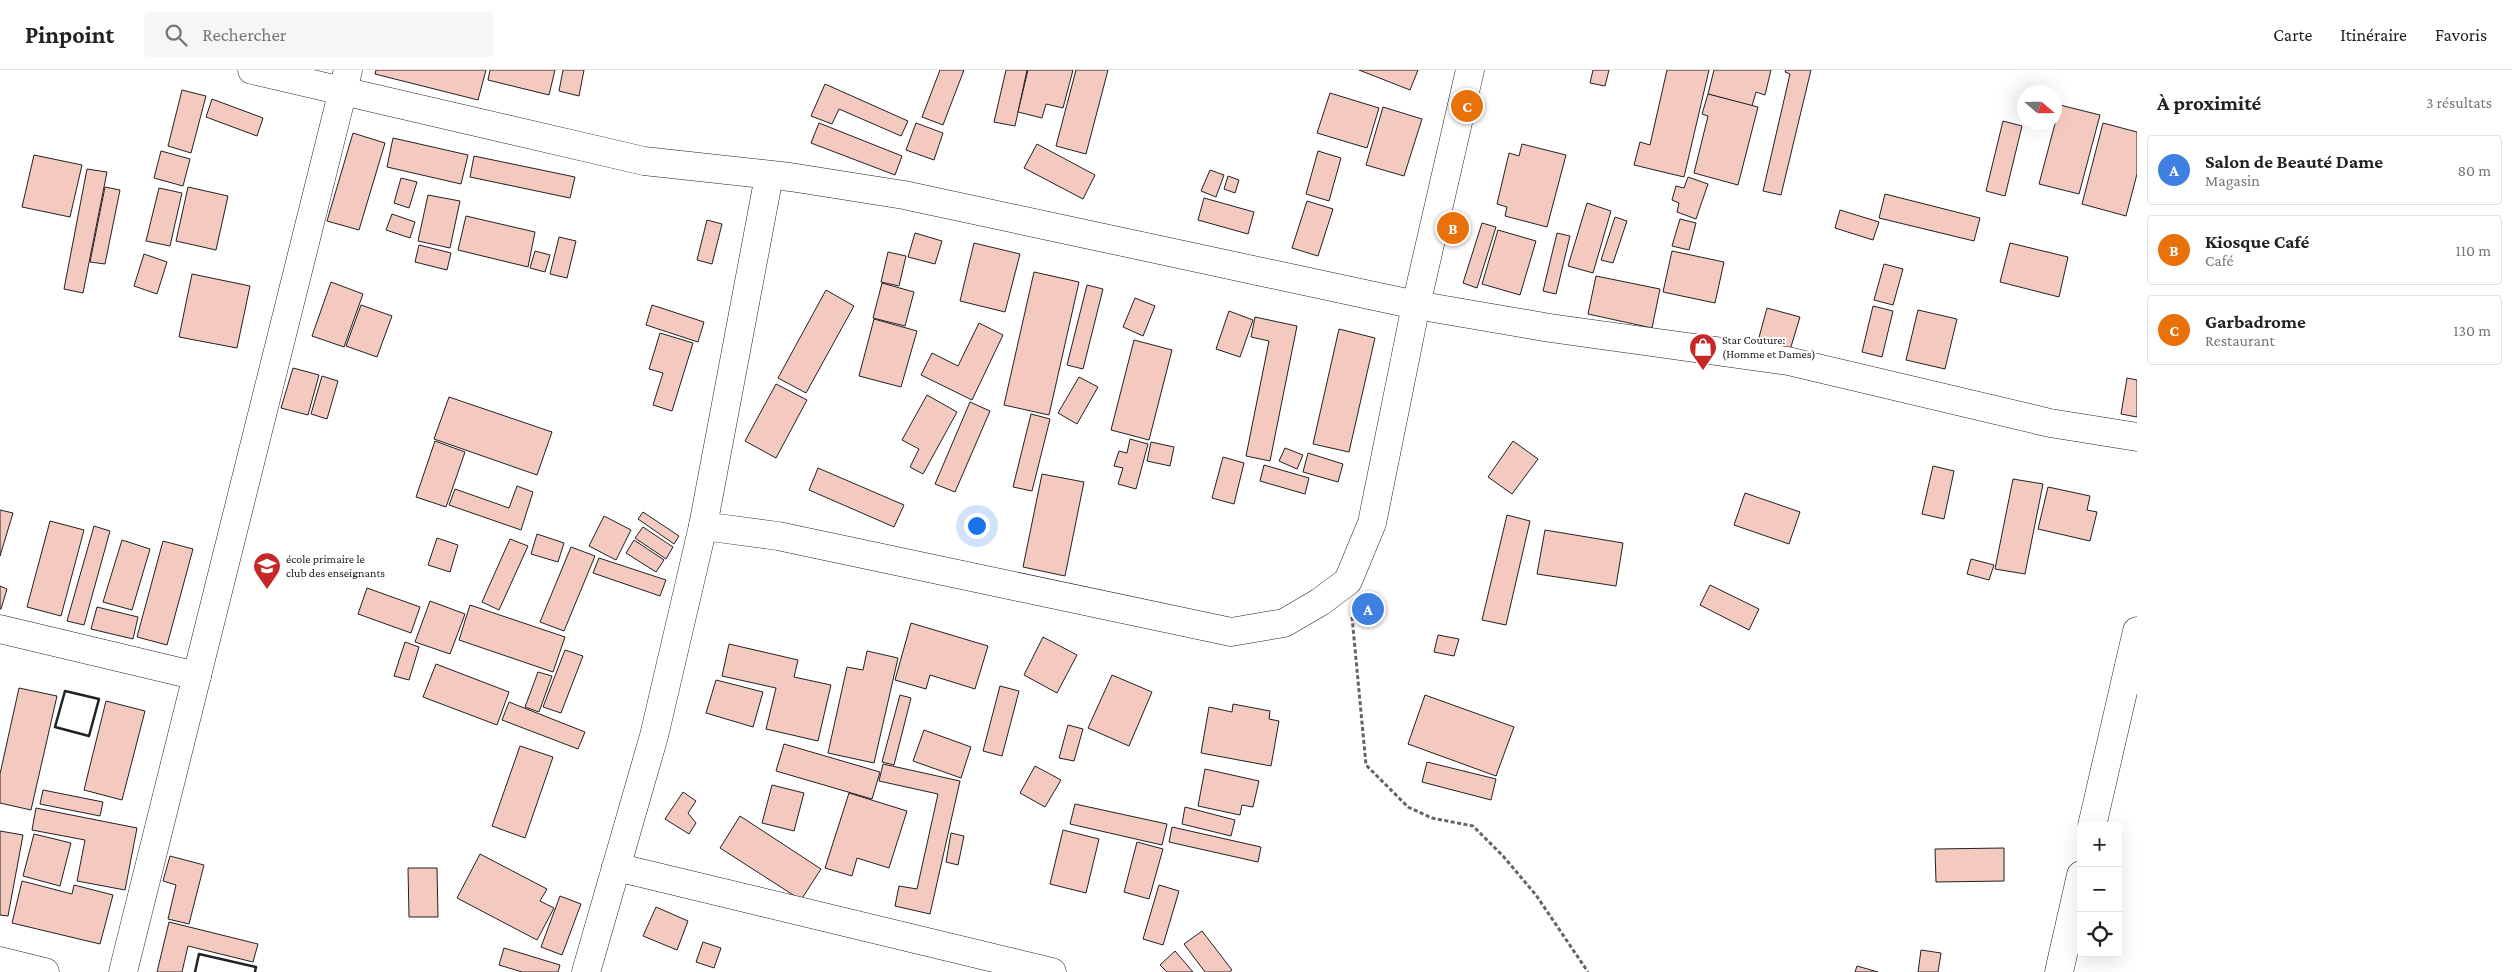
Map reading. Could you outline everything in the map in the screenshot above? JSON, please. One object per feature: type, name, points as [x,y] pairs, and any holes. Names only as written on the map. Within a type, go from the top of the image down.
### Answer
[{"type":"street","points":[[252,70],[345,81],[644,161],[812,180],[904,195],[1416,305],[1550,328],[1788,361],[2050,424],[2137,437]]},
{"type":"street","points":[[703,526],[778,536],[1231,632],[1284,623],[1320,602],[1348,581],[1372,523],[1416,305],[1470,70]]},
{"type":"street","points":[[123,972],[345,81]]},
{"type":"street","points":[[586,972],[654,736],[703,526],[768,176]]},
{"type":"street","points":[[0,630],[197,676]]},
{"type":"street","points":[[2093,822],[2137,631]]},
{"type":"street","points":[[616,867],[1052,972]]},
{"type":"street","points":[[2059,972],[2077,893]]},
{"type":"street","points":[[0,962],[45,972]]},
{"type":"path","points":[[1348,581],[1366,765],[1408,807],[1432,818],[1474,826],[1503,856],[1536,895],[1588,972]]},
{"type":"building","points":[[376,70],[486,70],[478,100],[375,74]]},
{"type":"building","points":[[490,70],[555,70],[549,95],[488,80]]},
{"type":"building","points":[[563,70],[584,70],[579,96],[559,91]]},
{"type":"building","points":[[940,70],[964,70],[943,125],[922,117]]},
{"type":"building","points":[[1006,70],[1027,70],[1015,126],[994,122]]},
{"type":"building","points":[[1028,70],[1073,70],[1063,108],[1046,104],[1042,118],[1018,112]]},
{"type":"building","points":[[1076,70],[1108,70],[1086,154],[1056,146]]},
{"type":"building","points":[[1359,70],[1418,70],[1410,90]]},
{"type":"building","points":[[1593,70],[1609,70],[1605,86],[1590,83]]},
{"type":"building","points":[[1667,70],[1709,70],[1684,177],[1634,165],[1640,142],[1650,145]]},
{"type":"building","points":[[1714,70],[1771,70],[1765,95],[1756,92],[1752,106],[1708,94]]},
{"type":"building","points":[[1786,70],[1811,70],[1781,195],[1763,191],[1790,74],[1785,72]]},
{"type":"building","points":[[825,84],[908,121],[901,136],[839,109],[832,124],[811,116]]},
{"type":"building","points":[[182,90],[206,96],[191,153],[168,146]]},
{"type":"building","points":[[1330,93],[1379,108],[1367,148],[1317,133]]},
{"type":"building","points":[[1708,94],[1758,107],[1738,185],[1694,173],[1708,116],[1702,114]]},
{"type":"building","points":[[212,99],[263,118],[257,136],[206,117]]},
{"type":"building","points":[[2062,106],[2100,115],[2079,194],[2039,184],[2053,130],[2062,130]]},
{"type":"building","points":[[1383,107],[1422,119],[1404,176],[1366,165]]},
{"type":"building","points":[[2003,121],[2017,125],[2017,130],[2021,130],[2005,196],[1986,191]]},
{"type":"building","points":[[819,123],[902,156],[895,175],[811,143]]},
{"type":"building","points":[[916,123],[943,133],[934,160],[906,150]]},
{"type":"building","points":[[2103,123],[2137,132],[2137,174],[2126,216],[2082,204]]},
{"type":"building","points":[[353,133],[385,143],[359,230],[327,221]]},
{"type":"building","points":[[393,138],[468,155],[461,184],[387,167]]},
{"type":"building","points":[[1037,144],[1095,175],[1083,199],[1024,168]]},
{"type":"building","points":[[1522,144],[1566,155],[1547,227],[1505,216],[1507,207],[1497,204],[1509,153],[1519,156]]},
{"type":"building","points":[[161,151],[190,159],[183,186],[154,178]]},
{"type":"building","points":[[1318,151],[1341,158],[1329,201],[1306,194]]},
{"type":"building","points":[[34,155],[82,165],[70,217],[22,207]]},
{"type":"building","points":[[474,156],[575,177],[570,198],[470,177]]},
{"type":"building","points":[[87,169],[107,172],[83,293],[64,289]]},
{"type":"building","points":[[1210,170],[1224,175],[1216,197],[1201,191]]},
{"type":"building","points":[[1228,176],[1239,180],[1235,193],[1224,189]]},
{"type":"building","points":[[1688,177],[1708,184],[1696,219],[1677,212],[1679,203],[1672,200],[1676,186],[1684,188]]},
{"type":"building","points":[[401,178],[417,182],[409,208],[394,203]]},
{"type":"building","points":[[105,187],[120,190],[105,264],[90,262]]},
{"type":"building","points":[[188,187],[228,196],[216,250],[176,241]]},
{"type":"building","points":[[159,188],[182,193],[170,246],[146,241]]},
{"type":"building","points":[[1885,194],[1980,218],[1974,241],[1879,218]]},
{"type":"building","points":[[428,195],[460,201],[450,248],[418,241]]},
{"type":"building","points":[[1204,198],[1254,212],[1248,234],[1198,220]]},
{"type":"building","points":[[1307,201],[1333,209],[1318,256],[1292,248]]},
{"type":"building","points":[[1587,203],[1611,211],[1593,273],[1568,266]]},
{"type":"building","points":[[1840,210],[1879,222],[1873,240],[1835,228]]},
{"type":"building","points":[[392,214],[415,222],[410,238],[386,230]]},
{"type":"building","points":[[466,216],[535,232],[528,267],[458,250]]},
{"type":"building","points":[[1615,217],[1627,221],[1613,263],[1601,260]]},
{"type":"building","points":[[1680,219],[1696,223],[1689,250],[1672,246]]},
{"type":"building","points":[[707,220],[722,224],[712,264],[697,260]]},
{"type":"building","points":[[1482,223],[1496,227],[1477,288],[1463,283]]},
{"type":"building","points":[[1498,230],[1536,241],[1520,295],[1482,284]]},
{"type":"building","points":[[915,233],[942,241],[935,264],[908,257]]},
{"type":"building","points":[[1557,233],[1570,236],[1556,294],[1543,291]]},
{"type":"building","points":[[559,237],[576,241],[567,278],[550,274]]},
{"type":"building","points":[[974,243],[1020,254],[1005,312],[960,301]]},
{"type":"building","points":[[2010,243],[2068,257],[2059,297],[2000,282]]},
{"type":"building","points":[[419,245],[451,253],[447,270],[415,262]]},
{"type":"building","points":[[535,251],[550,255],[545,272],[530,268]]},
{"type":"building","points":[[1672,251],[1724,262],[1715,303],[1663,292]]},
{"type":"building","points":[[888,252],[906,256],[899,286],[881,282]]},
{"type":"building","points":[[144,254],[167,262],[157,294],[134,286]]},
{"type":"building","points":[[1884,264],[1903,269],[1893,305],[1874,300]]},
{"type":"building","points":[[1034,272],[1079,282],[1049,415],[1004,405]]},
{"type":"building","points":[[192,274],[250,286],[237,348],[179,337]]},
{"type":"building","points":[[1596,276],[1660,289],[1652,328],[1588,314]]},
{"type":"building","points":[[331,282],[363,294],[344,347],[312,336]]},
{"type":"building","points":[[882,283],[914,292],[905,326],[873,318]]},
{"type":"building","points":[[1087,285],[1103,289],[1083,369],[1067,365]]},
{"type":"building","points":[[826,290],[854,306],[806,393],[778,378]]},
{"type":"building","points":[[1135,298],[1155,306],[1143,336],[1123,327]]},
{"type":"building","points":[[361,305],[392,316],[377,357],[346,346]]},
{"type":"building","points":[[652,305],[704,322],[698,342],[646,325]]},
{"type":"building","points":[[1873,306],[1893,311],[1882,357],[1862,352]]},
{"type":"building","points":[[1767,308],[1800,317],[1790,350],[1758,341]]},
{"type":"building","points":[[1918,310],[1957,319],[1945,369],[1906,360]]},
{"type":"building","points":[[1229,311],[1253,320],[1240,357],[1216,349]]},
{"type":"building","points":[[1255,317],[1297,326],[1270,461],[1246,456],[1269,341],[1251,337]]},
{"type":"building","points":[[874,319],[917,331],[901,387],[859,376]]},
{"type":"building","points":[[979,323],[1003,335],[972,400],[921,375],[932,353],[958,366]]},
{"type":"building","points":[[1339,329],[1375,338],[1349,452],[1313,444]]},
{"type":"building","points":[[660,333],[693,343],[672,411],[653,405],[663,373],[649,369]]},
{"type":"building","points":[[1134,340],[1172,350],[1149,440],[1111,430]]},
{"type":"building","points":[[293,368],[319,375],[308,415],[281,408]]},
{"type":"building","points":[[322,376],[338,381],[327,419],[311,414]]},
{"type":"building","points":[[1079,377],[1098,387],[1077,424],[1058,413]]},
{"type":"building","points":[[2127,378],[2137,380],[2137,417],[2121,414]]},
{"type":"building","points":[[776,384],[807,400],[776,458],[745,441]]},
{"type":"building","points":[[927,395],[957,412],[923,474],[910,467],[919,449],[902,440]]},
{"type":"building","points":[[449,397],[552,432],[537,475],[434,439]]},
{"type":"building","points":[[970,402],[990,411],[955,492],[935,484]]},
{"type":"building","points":[[1031,414],[1050,419],[1032,491],[1013,487]]},
{"type":"building","points":[[1130,439],[1148,444],[1136,489],[1118,484],[1123,468],[1114,466],[1119,451],[1127,453]]},
{"type":"building","points":[[435,441],[465,452],[446,507],[416,497]]},
{"type":"building","points":[[1513,441],[1538,459],[1512,494],[1488,477]]},
{"type":"building","points":[[1151,442],[1174,447],[1170,466],[1147,461]]},
{"type":"building","points":[[1285,448],[1303,455],[1297,469],[1279,461]]},
{"type":"building","points":[[1308,453],[1343,464],[1338,482],[1303,472]]},
{"type":"building","points":[[1223,457],[1244,463],[1234,504],[1212,498]]},
{"type":"building","points":[[1264,465],[1309,478],[1305,494],[1260,481]]},
{"type":"building","points":[[1933,466],[1954,471],[1944,519],[1922,514]]},
{"type":"building","points":[[818,468],[904,505],[894,527],[809,490]]},
{"type":"building","points":[[1042,474],[1084,482],[1065,576],[1023,567]]},
{"type":"building","points":[[2013,479],[2043,484],[2025,574],[1995,569]]},
{"type":"building","points":[[517,486],[533,492],[521,530],[449,505],[455,489],[509,508]]},
{"type":"building","points":[[2048,487],[2090,496],[2087,510],[2097,512],[2090,541],[2038,529]]},
{"type":"building","points":[[1745,493],[1800,512],[1789,544],[1734,525]]},
{"type":"building","points":[[0,510],[13,513],[0,556]]},
{"type":"building","points":[[643,512],[679,536],[674,544],[638,519]]},
{"type":"building","points":[[1507,515],[1530,521],[1506,625],[1482,620]]},
{"type":"building","points":[[604,516],[631,530],[616,560],[589,546]]},
{"type":"building","points":[[50,521],[84,530],[61,616],[27,607]]},
{"type":"building","points":[[94,526],[110,531],[84,625],[67,621]]},
{"type":"building","points":[[643,527],[673,547],[666,559],[635,538]]},
{"type":"building","points":[[1545,530],[1623,543],[1616,586],[1537,574]]},
{"type":"building","points":[[537,534],[564,543],[558,562],[531,554]]},
{"type":"building","points":[[437,538],[458,545],[450,572],[428,565]]},
{"type":"building","points":[[510,539],[528,546],[499,610],[482,602]]},
{"type":"building","points":[[122,540],[150,549],[132,610],[103,602]]},
{"type":"building","points":[[634,540],[664,560],[656,572],[626,553]]},
{"type":"building","points":[[163,541],[193,549],[167,645],[137,637]]},
{"type":"building","points":[[571,547],[595,556],[564,631],[540,622]]},
{"type":"building","points":[[599,558],[666,580],[660,596],[593,573]]},
{"type":"building","points":[[1971,559],[1994,565],[1989,580],[1967,574]]},
{"type":"building","points":[[1710,585],[1759,609],[1749,630],[1700,605]]},
{"type":"building","points":[[0,586],[7,589],[1,609],[0,609]]},
{"type":"building","points":[[367,588],[420,607],[411,633],[358,614]]},
{"type":"building","points":[[430,601],[465,614],[450,654],[415,642]]},
{"type":"building","points":[[470,605],[565,637],[553,672],[459,640]]},
{"type":"building","points":[[97,607],[138,617],[133,639],[91,629]]},
{"type":"building","points":[[911,623],[988,646],[975,689],[930,675],[926,689],[895,680]]},
{"type":"building","points":[[1438,635],[1459,639],[1454,656],[1434,652]]},
{"type":"building","points":[[1043,637],[1077,655],[1057,693],[1024,675]]},
{"type":"building","points":[[405,642],[419,647],[409,680],[394,676]]},
{"type":"building","points":[[729,644],[798,660],[794,677],[831,685],[818,741],[766,729],[776,688],[722,676]]},
{"type":"building","points":[[565,650],[583,656],[561,713],[543,707]]},
{"type":"building","points":[[867,651],[898,658],[874,763],[828,753],[847,667],[863,670]]},
{"type":"building","points":[[436,664],[509,692],[497,725],[423,697]]},
{"type":"building","points":[[538,672],[552,676],[539,712],[525,707]]},
{"type":"building","points":[[1112,675],[1152,692],[1129,746],[1088,728]]},
{"type":"building","points":[[716,680],[763,692],[753,727],[706,713]]},
{"type":"building","points":[[1000,686],[1019,691],[1002,756],[983,751]]},
{"type":"building","points":[[19,688],[57,696],[31,810],[0,803],[0,774]]},
{"type":"building","points":[[900,695],[911,698],[894,765],[882,762]]},
{"type":"building","points":[[1425,695],[1514,727],[1496,776],[1408,744]]},
{"type":"building","points":[[106,701],[145,711],[122,800],[84,790]]},
{"type":"building","points":[[509,702],[585,732],[578,749],[502,720]]},
{"type":"building","points":[[1233,704],[1270,711],[1269,719],[1279,721],[1271,766],[1201,753],[1209,707],[1232,712]]},
{"type":"building","points":[[1068,725],[1083,729],[1074,761],[1059,758]]},
{"type":"building","points":[[924,730],[971,747],[961,778],[913,761]]},
{"type":"building","points":[[784,744],[880,772],[872,799],[776,771]]},
{"type":"building","points":[[520,746],[553,757],[525,838],[492,826]]},
{"type":"building","points":[[1427,762],[1496,779],[1491,800],[1422,782]]},
{"type":"building","points":[[883,764],[960,781],[930,914],[895,906],[899,886],[917,889],[938,794],[879,781]]},
{"type":"building","points":[[1035,766],[1061,780],[1045,807],[1020,793]]},
{"type":"building","points":[[1205,769],[1259,781],[1253,807],[1242,805],[1240,815],[1198,806]]},
{"type":"building","points":[[772,785],[804,793],[794,831],[762,823]]},
{"type":"building","points":[[43,790],[103,802],[100,816],[40,804]]},
{"type":"building","points":[[683,792],[696,801],[688,813],[696,823],[689,834],[665,819]]},
{"type":"building","points":[[849,793],[907,811],[889,868],[857,858],[852,876],[825,868]]},
{"type":"building","points":[[1075,804],[1167,824],[1162,845],[1070,824]]},
{"type":"building","points":[[1185,807],[1235,820],[1231,836],[1182,824]]},
{"type":"building","points":[[36,808],[137,828],[125,890],[77,881],[85,840],[32,830]]},
{"type":"building","points":[[740,816],[821,869],[801,900],[720,848]]},
{"type":"building","points":[[1172,827],[1261,847],[1258,862],[1169,842]]},
{"type":"building","points":[[1063,830],[1099,839],[1086,893],[1050,884]]},
{"type":"building","points":[[0,831],[23,835],[8,916],[0,915]]},
{"type":"building","points":[[951,833],[964,836],[958,865],[946,862]]},
{"type":"building","points":[[34,834],[71,843],[60,886],[23,876]]},
{"type":"building","points":[[1137,842],[1163,849],[1149,899],[1124,892]]},
{"type":"building","points":[[2004,848],[2004,881],[1936,882],[1935,849]]},
{"type":"building","points":[[480,854],[547,889],[540,901],[554,908],[537,940],[457,898]]},
{"type":"building","points":[[170,856],[204,865],[189,924],[168,919],[176,885],[163,881]]},
{"type":"building","points":[[408,868],[437,868],[438,917],[409,917]]},
{"type":"building","points":[[22,881],[72,894],[74,885],[113,895],[100,944],[12,923]]},
{"type":"building","points":[[1159,885],[1179,891],[1163,945],[1143,939]]},
{"type":"building","points":[[560,896],[581,904],[562,955],[541,947]]},
{"type":"building","points":[[656,907],[688,921],[677,950],[643,936]]},
{"type":"building","points":[[169,922],[258,944],[253,962],[188,946],[182,972],[157,972]]},
{"type":"building","points":[[1202,931],[1232,970],[1229,972],[1205,972],[1184,944]]},
{"type":"building","points":[[703,942],[721,948],[714,968],[696,962]]},
{"type":"building","points":[[504,948],[560,965],[558,972],[522,972],[499,965]]},
{"type":"building","points":[[1921,950],[1941,953],[1938,972],[1918,972]]},
{"type":"building","points":[[1175,951],[1193,972],[1167,972],[1160,965]]},
{"type":"building","points":[[1857,966],[1878,972],[1855,972]]},
{"type":"wall","points":[[65,691],[99,699],[89,736],[55,727],[65,691]]},
{"type":"wall","points":[[195,972],[199,954],[256,967],[255,972]]},
{"type":"place","name":"Garbadrome","points":[[1467,106]]},
{"type":"place","name":"Kiosque Café","points":[[1453,228]]},
{"type":"place","name":"Star Couture: (Homme et Dames)","points":[[1703,371]]},
{"type":"place","name":"école primaire le club des enseignants","points":[[267,590]]},
{"type":"place","name":"Salon de Beauté Dame","points":[[1368,609]]}]
